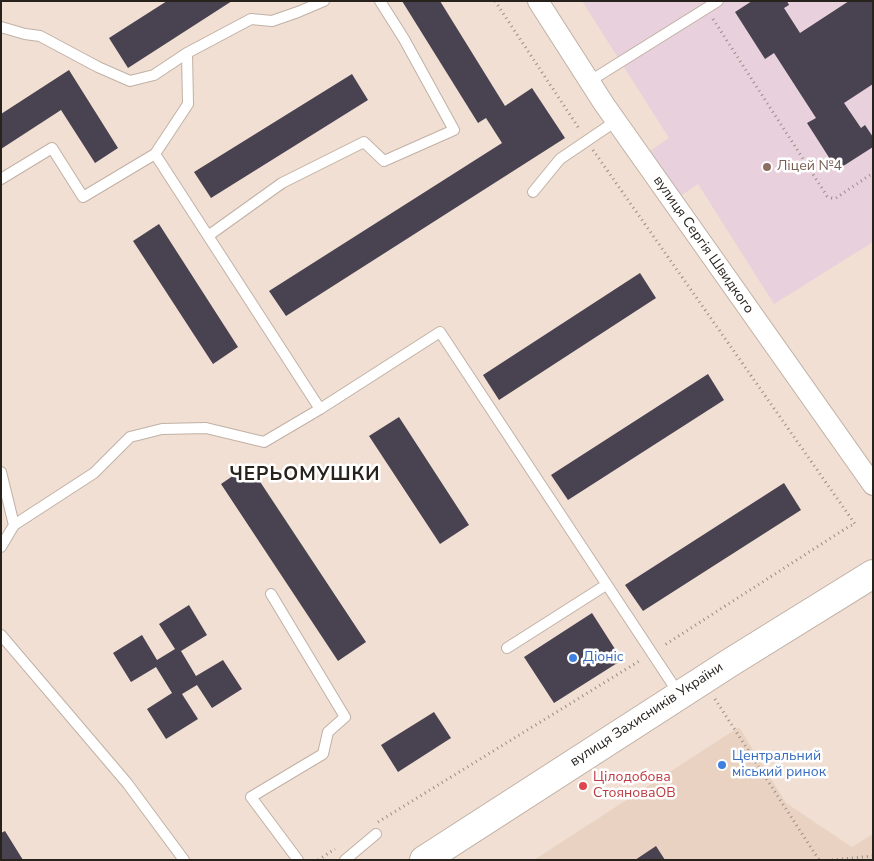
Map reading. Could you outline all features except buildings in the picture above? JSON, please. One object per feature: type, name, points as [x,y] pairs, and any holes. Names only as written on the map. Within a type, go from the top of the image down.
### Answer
[{"type":"main road","name":"вулиця Захисників України","points":[[424,860],[679,695],[873,574]]},
{"type":"street","name":"вулиця Сергія Швидкого","points":[[538,1],[616,121],[873,485]]},
{"type":"lane","points":[[1,27],[40,36],[98,67],[130,81],[154,75],[187,53],[251,19],[272,20],[324,1]]},
{"type":"lane","points":[[208,236],[282,183],[364,142],[384,160],[454,130],[404,39],[380,1]]},
{"type":"lane","points":[[590,82],[718,1]]},
{"type":"lane","points":[[1,180],[52,148],[83,197],[155,154],[188,104],[187,53]]},
{"type":"lane","points":[[533,192],[560,160],[616,121]]},
{"type":"lane","points":[[155,154],[320,409]]},
{"type":"lane","points":[[1,547],[14,525],[94,472],[130,436],[162,429],[206,428],[264,442],[320,409],[440,332],[679,695]]},
{"type":"lane","points":[[1,472],[14,525]]},
{"type":"lane","points":[[507,648],[606,585]]},
{"type":"lane","points":[[271,594],[345,717],[328,732],[323,754],[251,797],[298,860]]},
{"type":"lane","points":[[1,635],[127,783],[184,860]]},
{"type":"lane","points":[[345,860],[376,829]]},
{"type":"path","points":[[376,829],[855,524],[587,141],[495,1]]},
{"type":"path","points":[[706,8],[827,196],[836,198],[873,173]]},
{"type":"path","points":[[703,680],[819,860]]},
{"type":"path","points":[[318,860],[343,844]]},
{"type":"path","points":[[832,860],[873,856]]},
{"type":"shaded area","name":"Ліцей №4","points":[[582,1],[873,1],[873,242],[774,304],[698,184],[679,197],[650,151],[669,138]]},
{"type":"shaded area","name":"Центральний міський ринок","points":[[739,727],[786,803],[852,847],[873,834],[873,860],[534,860]]},
{"type":"place","name":"Ліцей №4","points":[[767,167]]},
{"type":"place","name":"Діоніс","points":[[573,658]]},
{"type":"place","name":"Центральний міський ринок","points":[[722,765]]},
{"type":"place","name":"Цілодобова СтояноваОВ","points":[[583,786]]},
{"type":"district","name":"ЧЕРЬОМУШКИ","points":[[305,475]]}]
